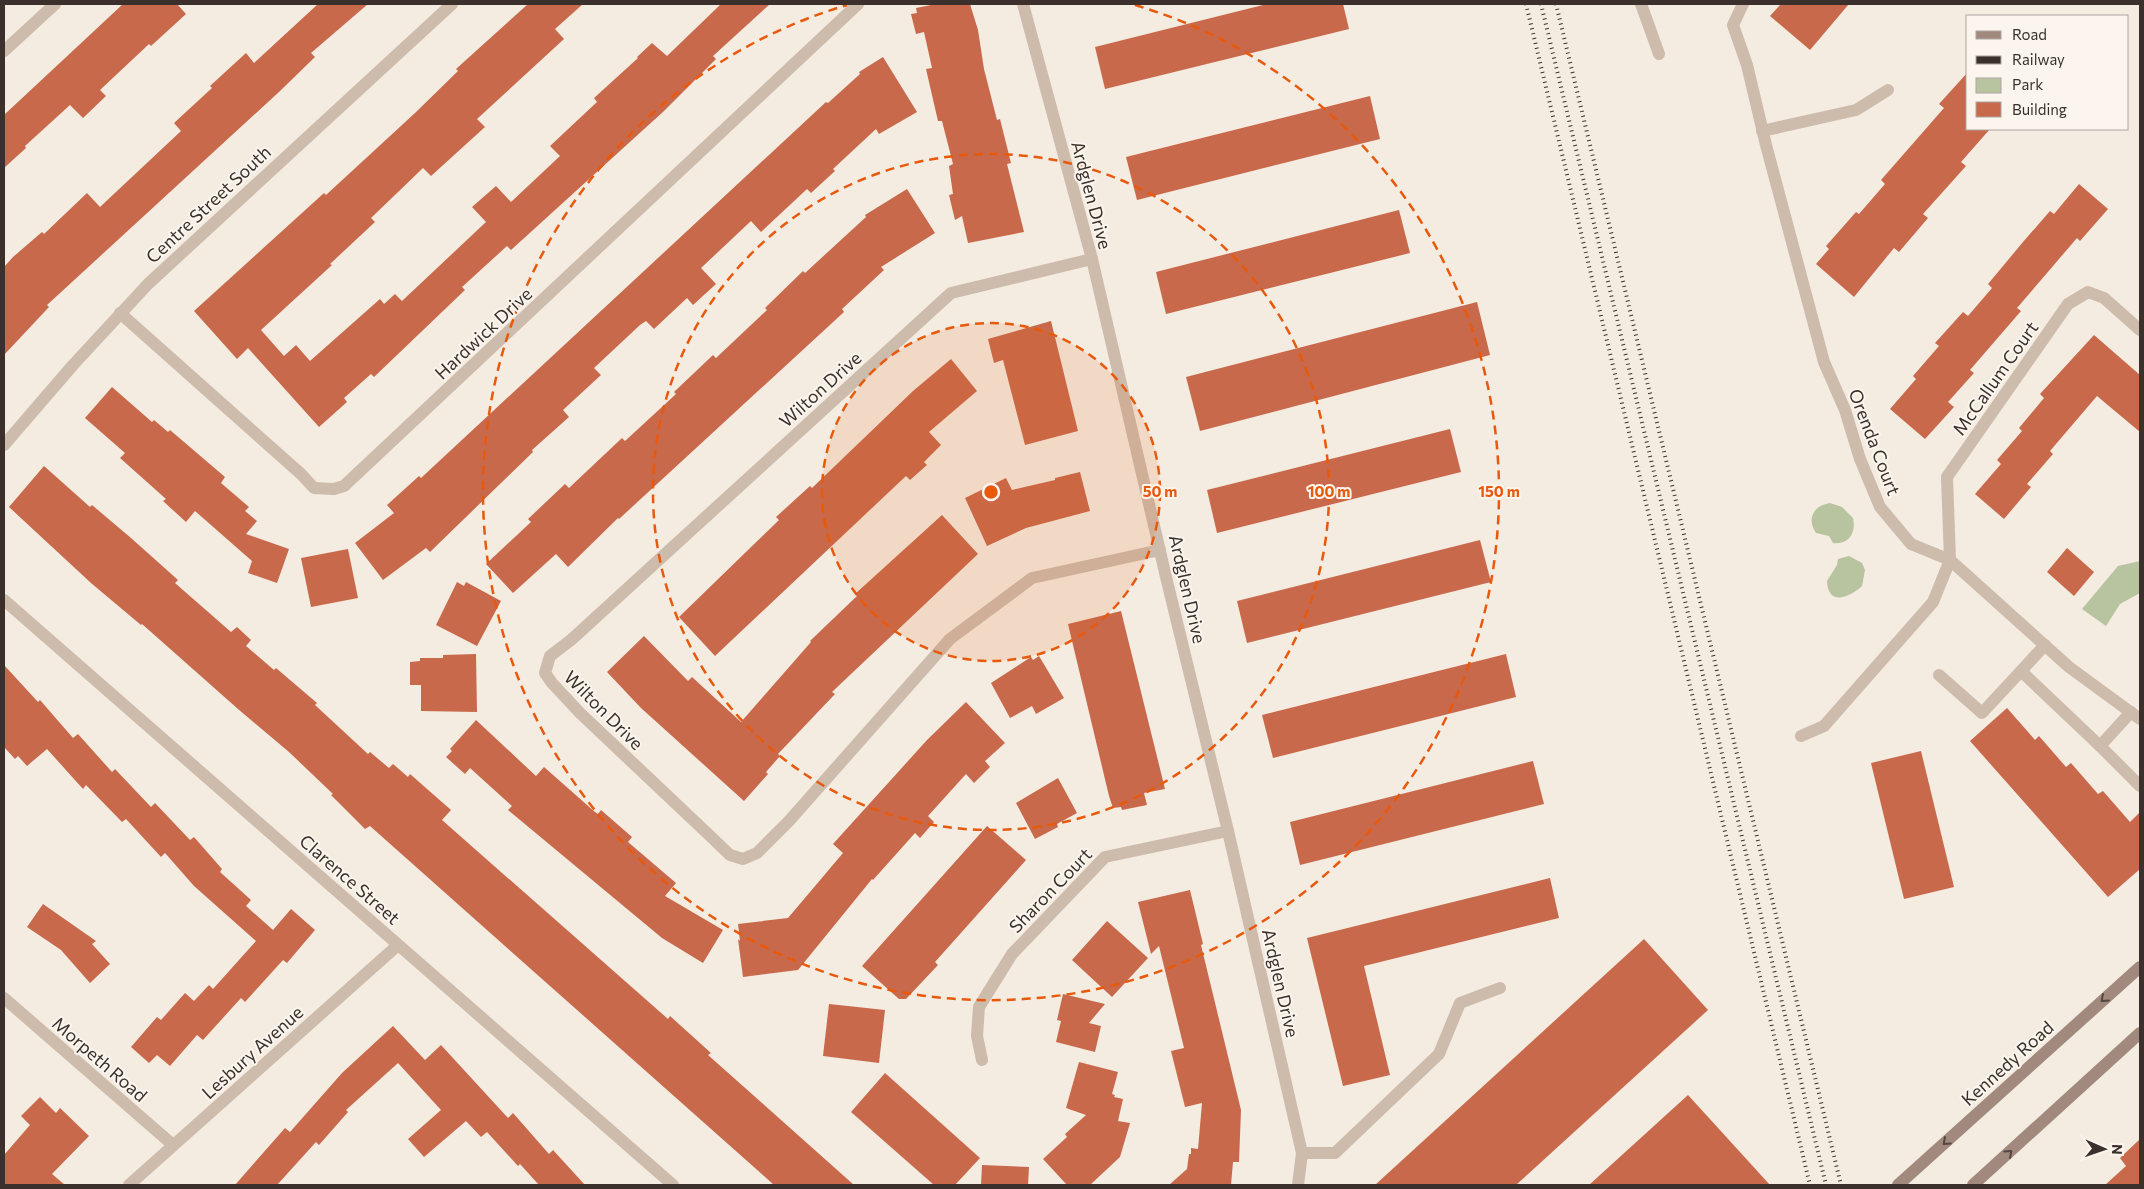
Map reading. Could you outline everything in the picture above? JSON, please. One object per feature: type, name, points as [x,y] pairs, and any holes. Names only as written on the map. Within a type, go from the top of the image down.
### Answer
[{"type":"main road","name":"Kennedy Road","points":[[1898,1185],[2140,967]]},
{"type":"main road","points":[[1973,1185],[2140,1034]]},
{"type":"street","points":[[4,51],[54,4]]},
{"type":"street","name":"Centre Street South","points":[[4,445],[120,313],[148,284],[452,4]]},
{"type":"street","name":"Hardwick Drive","points":[[120,313],[301,474],[314,488],[334,489],[344,486],[858,4]]},
{"type":"street","name":"Ardglen Drive","points":[[1023,4],[1092,259],[1228,831],[1302,1153],[1298,1185]]},
{"type":"street","points":[[1641,4],[1659,54]]},
{"type":"street","name":"Orenda Court","points":[[1742,4],[1733,24],[1747,65],[1762,132],[1824,362],[1845,410],[1860,459],[1880,506],[1911,544],[1950,560],[2069,667],[2136,715]]},
{"type":"street","points":[[1762,132],[1856,110],[1888,90]]},
{"type":"street","name":"Wilton Drive","points":[[1092,259],[951,293],[571,640],[550,656],[545,673],[580,713],[730,855],[743,859],[757,853],[789,820],[950,639],[1032,578],[1160,550]]},
{"type":"street","name":"McCallum Court","points":[[1950,560],[1947,477],[2068,304],[2088,292],[2104,298],[2140,330]]},
{"type":"street","points":[[1801,736],[1824,726],[1933,602],[1950,560]]},
{"type":"street","name":"Clarence Street","points":[[4,600],[673,1185]]},
{"type":"street","points":[[1938,675],[1982,714],[2045,645]]},
{"type":"street","points":[[2021,671],[2140,786]]},
{"type":"street","points":[[2100,746],[2136,715]]},
{"type":"street","name":"Sharon Court","points":[[982,1060],[977,1036],[979,1007],[1012,954],[1105,857],[1228,831]]},
{"type":"street","name":"Lesbury Avenue","points":[[129,1185],[398,945]]},
{"type":"street","points":[[1302,1153],[1335,1153],[1439,1054],[1460,1003],[1500,988]]},
{"type":"street","name":"Morpeth Road","points":[[4,998],[173,1146]]},
{"type":"green space","points":[[1830,503],[1842,507],[1853,518],[1854,528],[1848,540],[1844,542],[1833,543],[1829,536],[1816,533],[1813,528],[1813,514],[1824,504]]},
{"type":"green space","points":[[1849,556],[1862,563],[1865,570],[1862,586],[1852,594],[1835,597],[1828,589],[1827,581],[1837,565],[1838,559]]},
{"type":"green space","points":[[2140,561],[2140,593],[2120,604],[2106,626],[2082,609],[2118,566]]},
{"type":"building","points":[[123,4],[177,4],[186,14],[151,46],[149,44],[100,90],[106,96],[83,118],[70,105],[4,168],[4,115]]},
{"type":"building","points":[[318,4],[368,4],[311,53],[315,57],[280,91],[47,305],[49,307],[4,355],[4,267],[42,232],[44,234],[87,193],[100,207],[181,131],[174,123],[212,88],[210,86],[246,53],[254,63]]},
{"type":"building","points":[[528,4],[583,4],[555,29],[564,39],[477,119],[485,127],[431,176],[423,168],[371,218],[375,222],[330,264],[332,265],[261,330],[284,356],[296,345],[310,361],[380,299],[384,304],[395,294],[402,301],[486,222],[472,207],[496,186],[511,202],[560,156],[550,146],[597,102],[594,98],[652,43],[667,56],[721,4],[770,4],[713,56],[716,59],[664,111],[511,250],[507,246],[462,287],[465,290],[374,377],[371,374],[344,398],[347,402],[319,427],[248,348],[237,359],[194,311],[324,193],[326,195],[415,113],[458,71],[456,69]]},
{"type":"building","points":[[936,4],[970,4],[978,30],[984,69],[997,120],[1000,119],[1011,163],[1007,164],[1024,232],[968,243],[962,216],[955,220],[949,195],[953,194],[949,166],[953,164],[942,121],[938,121],[926,69],[932,68],[924,32],[916,34],[911,14],[917,13],[916,8]]},
{"type":"building","points":[[1267,4],[1343,4],[1349,29],[1105,89],[1095,47]]},
{"type":"building","points":[[1781,4],[1849,4],[1810,50],[1770,16]]},
{"type":"building","points":[[883,57],[917,112],[879,134],[876,129],[833,169],[835,171],[811,193],[807,189],[761,232],[751,221],[701,268],[716,284],[693,305],[687,298],[654,329],[646,321],[640,325],[594,368],[601,375],[563,410],[569,417],[532,450],[533,452],[430,552],[426,548],[383,580],[355,543],[394,513],[387,505],[419,476],[421,478],[826,102],[828,103],[860,74],[859,72]]},
{"type":"building","points":[[1966,74],[1966,130],[1989,130],[1961,162],[1966,166],[1923,214],[1928,218],[1899,252],[1894,248],[1854,297],[1816,264],[1829,249],[1826,246],[1856,212],[1859,214],[1885,184],[1881,180],[1944,108],[1939,104]]},
{"type":"building","points":[[1370,96],[1380,139],[1137,200],[1126,157]]},
{"type":"building","points":[[2079,184],[2108,209],[2080,241],[2077,238],[2017,308],[2021,311],[1970,370],[1974,373],[1948,402],[1954,407],[1925,439],[1890,409],[1916,379],[1913,376],[1939,346],[1935,343],[1963,312],[1968,316],[1992,288],[1988,284],[2023,242],[2050,211],[2054,214]]},
{"type":"building","points":[[907,189],[935,233],[881,267],[884,270],[842,309],[844,312],[618,518],[568,567],[556,554],[513,593],[486,564],[531,522],[528,519],[565,484],[569,488],[622,438],[625,441],[676,394],[674,392],[713,355],[716,358],[767,310],[765,308],[803,271],[805,273],[866,217],[865,215]]},
{"type":"building","points":[[1399,210],[1410,253],[1166,314],[1156,272]]},
{"type":"building","points":[[1477,302],[1490,355],[1200,431],[1186,377]]},
{"type":"building","points":[[1051,321],[1078,431],[1025,445],[1003,360],[994,363],[988,339]]},
{"type":"building","points":[[2094,335],[2140,375],[2140,432],[2097,396],[2050,451],[2053,454],[2027,484],[2031,487],[2004,519],[1975,494],[2001,464],[1997,460],[2022,431],[2019,428],[2044,398],[2040,394]]},
{"type":"building","points":[[951,359],[977,391],[929,432],[941,445],[924,462],[927,465],[910,480],[906,476],[715,656],[679,617],[779,520],[776,517],[810,486],[812,488],[913,391]]},
{"type":"building","points":[[112,387],[152,422],[154,420],[168,432],[170,430],[225,477],[221,483],[249,507],[245,511],[257,521],[246,534],[289,549],[277,583],[248,573],[252,561],[195,511],[186,522],[163,501],[166,499],[120,458],[125,453],[85,418]]},
{"type":"building","points":[[1450,429],[1461,472],[1217,533],[1207,490]]},
{"type":"building","points":[[44,466],[90,507],[92,505],[131,538],[178,580],[175,583],[231,632],[237,627],[251,640],[246,646],[274,670],[276,668],[317,703],[315,705],[368,754],[370,752],[389,768],[393,764],[408,777],[410,774],[451,810],[442,820],[668,1019],[670,1016],[711,1053],[708,1055],[854,1185],[774,1185],[370,826],[365,829],[331,795],[333,794],[289,752],[142,624],[91,583],[9,507]]},
{"type":"building","points":[[1080,472],[1090,511],[1026,528],[987,546],[965,498],[1006,478],[1012,490]]},
{"type":"building","points":[[942,515],[978,554],[832,692],[835,694],[778,754],[780,756],[766,772],[768,774],[744,801],[641,708],[607,672],[644,636],[688,681],[692,677],[741,722],[810,641],[857,596],[855,594]]},
{"type":"building","points":[[1480,540],[1491,582],[1247,643],[1237,601]]},
{"type":"building","points":[[2067,548],[2094,572],[2074,596],[2047,572]]},
{"type":"building","points":[[348,549],[358,598],[311,607],[301,558]]},
{"type":"building","points":[[457,582],[464,586],[466,582],[501,601],[477,646],[436,625]]},
{"type":"building","points":[[1121,611],[1165,789],[1144,793],[1147,805],[1122,810],[1121,807],[1113,808],[1109,796],[1068,624]]},
{"type":"building","points":[[476,654],[477,712],[421,711],[421,685],[410,685],[410,662],[420,661],[420,658],[443,658],[443,655]]},
{"type":"building","points":[[1506,654],[1516,697],[1273,758],[1262,715]]},
{"type":"building","points":[[1039,656],[1064,698],[1036,714],[1032,706],[1010,718],[991,683],[1031,657],[1033,660]]},
{"type":"building","points":[[4,665],[38,702],[40,700],[73,738],[78,734],[112,772],[115,769],[151,807],[155,803],[190,840],[194,837],[222,869],[220,872],[251,900],[246,906],[273,930],[291,909],[315,930],[287,963],[283,960],[245,1002],[241,998],[203,1040],[197,1035],[170,1066],[157,1055],[149,1063],[131,1047],[157,1017],[161,1020],[185,993],[194,1001],[209,985],[213,989],[256,941],[194,886],[165,853],[161,857],[126,819],[122,822],[86,785],[83,789],[47,749],[27,766],[18,756],[15,759],[4,747]]},
{"type":"building","points":[[966,702],[1005,743],[985,761],[990,767],[974,783],[966,774],[928,816],[934,822],[920,838],[915,833],[872,879],[798,970],[743,977],[738,924],[788,918],[843,853],[833,844],[927,740]]},
{"type":"building","points":[[2007,708],[2035,740],[2039,736],[2066,767],[2071,763],[2098,794],[2103,791],[2130,822],[2140,812],[2140,869],[2108,897],[1970,741]]},
{"type":"building","points":[[476,720],[536,776],[544,767],[595,812],[598,814],[601,810],[632,837],[628,842],[676,883],[665,896],[723,930],[703,963],[662,938],[508,810],[512,806],[470,768],[465,774],[446,757],[452,751],[450,749]]},
{"type":"building","points":[[1921,751],[1954,887],[1904,899],[1871,763]]},
{"type":"building","points":[[1533,761],[1544,804],[1300,865],[1290,822]]},
{"type":"building","points":[[1058,778],[1077,813],[1057,824],[1058,827],[1035,839],[1016,803]]},
{"type":"building","points":[[987,826],[1026,860],[935,962],[938,965],[906,999],[899,999],[862,966]]},
{"type":"building","points":[[1550,878],[1559,918],[1364,966],[1390,1075],[1343,1086],[1307,938]]},
{"type":"building","points":[[1190,890],[1203,944],[1201,945],[1241,1110],[1239,1162],[1233,1162],[1231,1185],[1169,1185],[1187,1169],[1191,1148],[1198,1149],[1202,1103],[1185,1107],[1171,1051],[1184,1048],[1159,946],[1151,954],[1138,902]]},
{"type":"building","points":[[43,904],[96,941],[92,944],[110,964],[90,983],[61,950],[27,927]]},
{"type":"building","points":[[1107,921],[1148,958],[1112,997],[1072,960]]},
{"type":"building","points":[[1644,939],[1708,1010],[1516,1185],[1375,1185]]},
{"type":"building","points":[[1063,994],[1105,1004],[1089,1023],[1101,1026],[1095,1052],[1056,1042],[1061,1021],[1057,1020]]},
{"type":"building","points":[[829,1004],[885,1010],[879,1063],[823,1056]]},
{"type":"building","points":[[393,1026],[425,1060],[441,1045],[508,1118],[513,1113],[549,1154],[553,1150],[585,1185],[539,1185],[520,1164],[518,1166],[487,1132],[481,1137],[466,1121],[424,1157],[408,1139],[441,1110],[398,1063],[346,1110],[348,1112],[319,1145],[316,1142],[277,1185],[235,1185],[285,1128],[290,1132],[342,1073]]},
{"type":"building","points":[[1079,1062],[1118,1072],[1112,1094],[1115,1095],[1114,1097],[1123,1099],[1118,1121],[1130,1123],[1120,1157],[1090,1185],[1067,1185],[1043,1159],[1067,1137],[1065,1134],[1086,1115],[1066,1108]]},
{"type":"building","points":[[885,1073],[980,1158],[955,1185],[934,1185],[851,1112]]},
{"type":"building","points":[[1688,1095],[1770,1185],[1589,1185]]},
{"type":"building","points":[[40,1097],[56,1113],[60,1108],[89,1136],[52,1174],[65,1185],[4,1185],[4,1155],[30,1125],[21,1116]]},
{"type":"building","points":[[2140,1139],[2140,1185],[2105,1185],[2126,1166],[2120,1158]]},
{"type":"building","points":[[982,1165],[1029,1167],[1028,1185],[981,1185]]},
{"type":"railway","points":[[1526,4],[1810,1185]]},
{"type":"railway","points":[[1541,4],[1826,1185]]},
{"type":"railway","points":[[1556,4],[1841,1185]]}]
